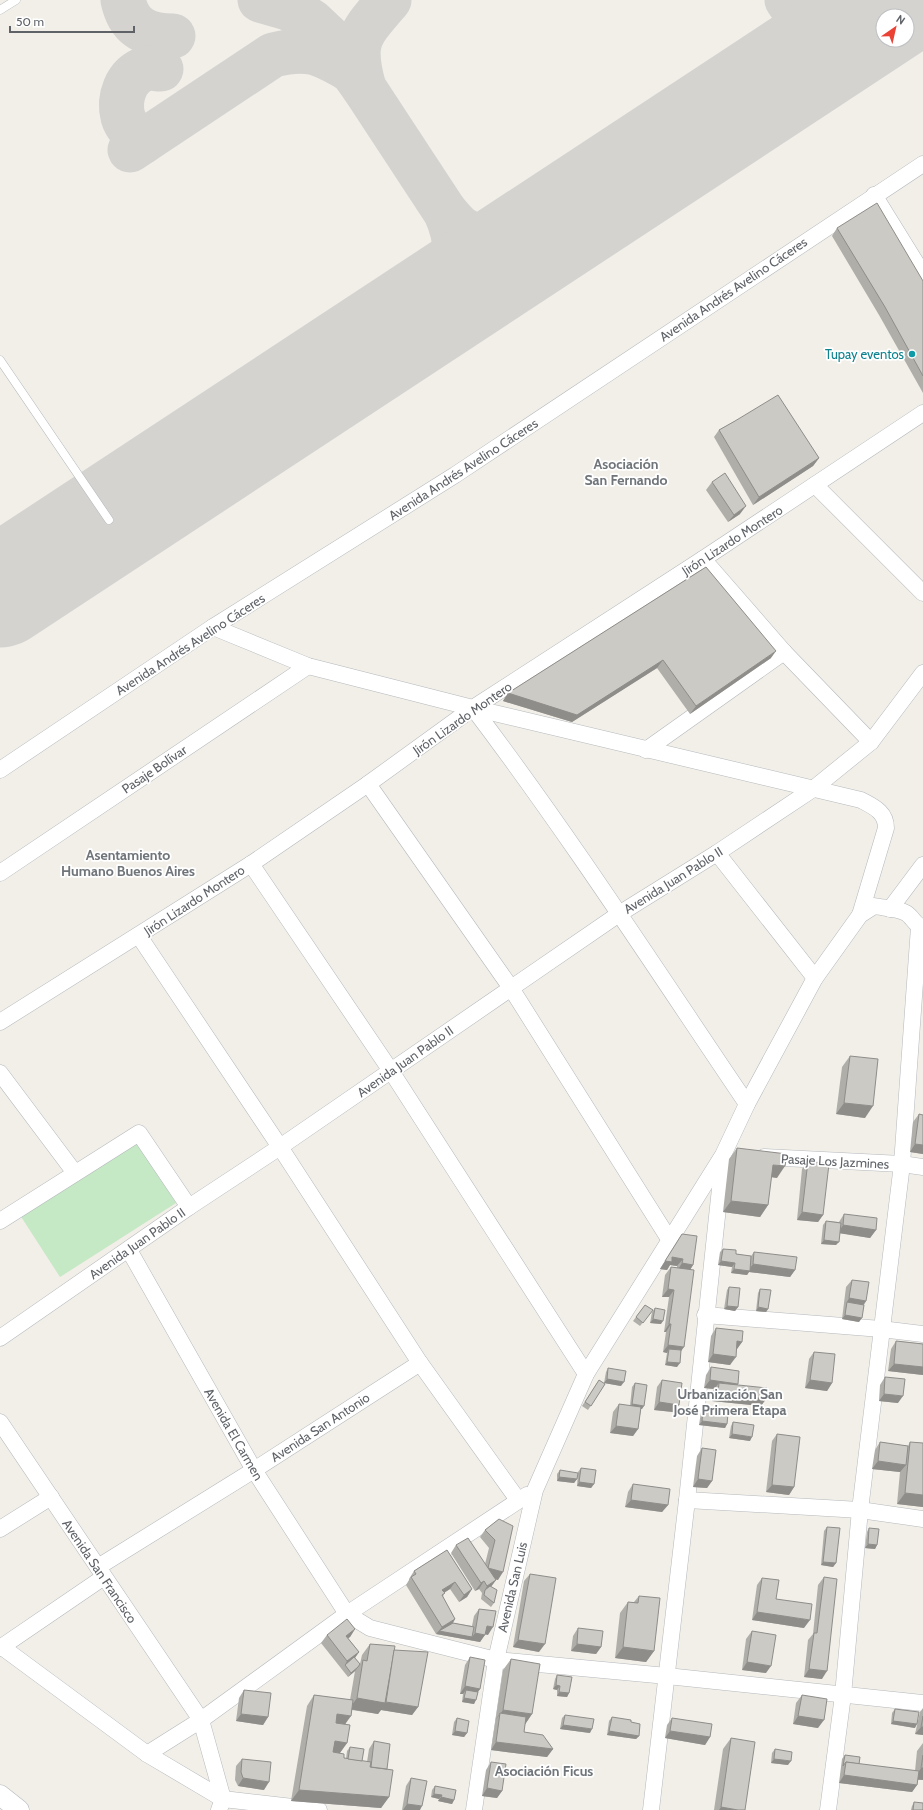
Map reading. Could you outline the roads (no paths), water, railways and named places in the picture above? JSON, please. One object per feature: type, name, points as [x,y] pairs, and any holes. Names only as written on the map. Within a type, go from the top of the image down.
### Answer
[{"type":"street","name":"Avenida Andrés Avelino Cáceres","points":[[0,770],[213,627],[455,475],[874,195],[923,164]]},
{"type":"street","points":[[874,195],[923,274]]},
{"type":"street","name":"Jirón Lizardo Montero","points":[[0,1022],[139,936],[251,864],[368,784],[473,708],[703,559],[923,413]]},
{"type":"street","points":[[815,485],[923,593]]},
{"type":"street","points":[[703,559],[784,652],[871,742]]},
{"type":"street","points":[[213,627],[308,666],[646,750],[861,800],[879,810],[886,820],[883,840],[860,915],[815,978],[747,1104],[706,1315],[688,1500],[651,1810]]},
{"type":"street","points":[[646,750],[784,652]]},
{"type":"street","name":"Pasaje Bolívar","points":[[0,873],[308,666]]},
{"type":"street","name":"Avenida Juan Pablo II","points":[[0,1338],[189,1207],[280,1147],[619,914],[717,853],[813,790],[871,742],[922,676]]},
{"type":"street","points":[[473,708],[507,753],[619,914],[747,1104]]},
{"type":"street","points":[[368,784],[511,988],[670,1239]]},
{"type":"street","points":[[717,853],[815,978]]},
{"type":"street","points":[[251,864],[391,1071],[586,1374]]},
{"type":"street","points":[[890,909],[923,865]]},
{"type":"street","points":[[828,1810],[842,1695],[860,1510],[902,1164],[921,927],[907,913],[890,909],[874,906],[860,915]]},
{"type":"street","points":[[139,936],[280,1147],[420,1363],[518,1500]]},
{"type":"street","points":[[0,1073],[75,1173]]},
{"type":"street","points":[[0,1221],[139,1133],[189,1207]]},
{"type":"street","name":"Pasaje Los Jazmines","points":[[736,1156],[923,1166]]},
{"type":"street","name":"Avenida San Luis","points":[[474,1810],[496,1660],[534,1490],[586,1374],[670,1239],[736,1156]]},
{"type":"street","name":"Avenida El Carmen","points":[[129,1250],[254,1470],[347,1614]]},
{"type":"street","points":[[706,1315],[881,1329],[923,1334]]},
{"type":"street","name":"Avenida San Antonio","points":[[1,1647],[101,1572],[254,1470],[420,1363]]},
{"type":"street","name":"Avenida San Francisco","points":[[0,1422],[201,1720],[221,1804]]},
{"type":"street","points":[[147,1754],[201,1720],[347,1614],[534,1490]]},
{"type":"street","points":[[0,1529],[51,1497]]},
{"type":"street","points":[[688,1500],[860,1510],[923,1519]]},
{"type":"street","points":[[347,1614],[370,1628],[496,1660],[667,1676],[923,1703]]},
{"type":"street","points":[[1,1647],[147,1754],[221,1804],[318,1810]]},
{"type":"street","points":[[0,1795],[19,1810]]},
{"type":"lane","points":[[0,10],[16,0]]},
{"type":"lane","points":[[0,360],[109,520]]},
{"type":"place","name":"Tupay eventos","points":[[912,354]]},
{"type":"district","name":"Asociación San Fernando","points":[[626,472]]},
{"type":"district","name":"Asentamiento Humano Buenos Aires","points":[[128,864]]},
{"type":"district","name":"Urbanización San José Primera Etapa","points":[[730,1402]]},
{"type":"district","name":"Asociación Ficus","points":[[544,1771]]}]
